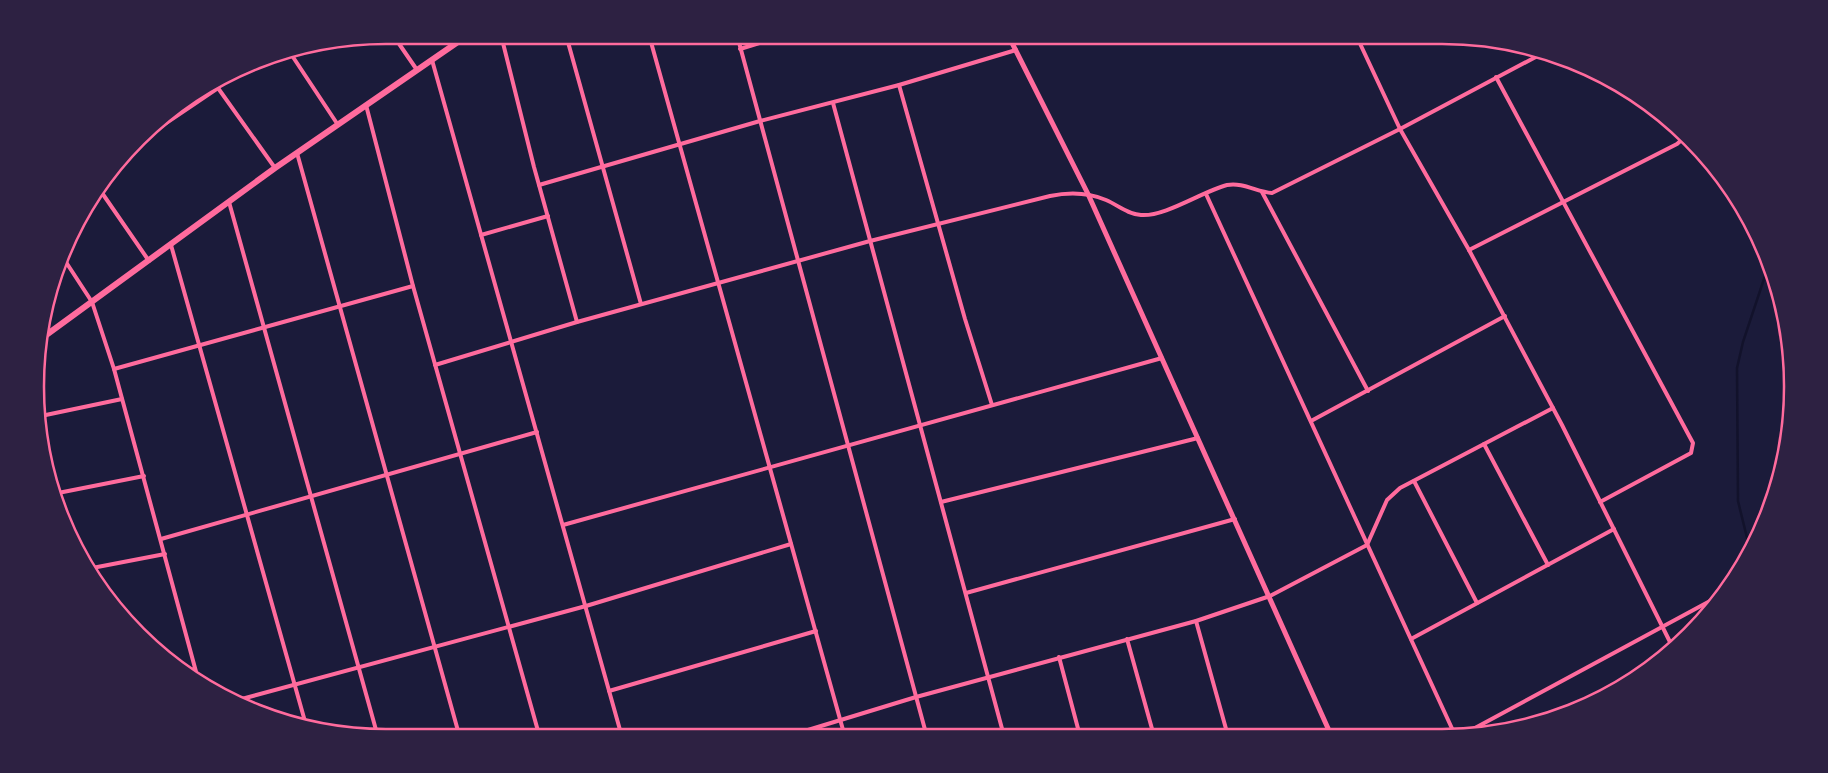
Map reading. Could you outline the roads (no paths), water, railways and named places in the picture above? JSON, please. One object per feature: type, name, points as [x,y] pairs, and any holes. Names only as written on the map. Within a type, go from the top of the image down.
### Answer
[{"type":"main road","points":[[48,334],[275,168],[455,44]]},
{"type":"street","points":[[399,44],[417,70]]},
{"type":"street","points":[[503,44],[539,185],[577,322]]},
{"type":"street","points":[[569,44],[641,304]]},
{"type":"street","points":[[652,44],[771,467],[842,729]]},
{"type":"street","points":[[739,44],[925,729]]},
{"type":"street","points":[[740,48],[754,44]]},
{"type":"street","points":[[1013,44],[1088,194],[1328,729]]},
{"type":"street","points":[[1360,44],[1400,129],[1469,250],[1553,408],[1670,642]]},
{"type":"street","points":[[539,185],[603,168],[680,144],[899,85],[1016,50]]},
{"type":"street","points":[[293,57],[338,125]]},
{"type":"street","points":[[435,365],[577,322],[870,240],[937,222],[1069,192],[1088,194],[1106,200],[1129,213],[1142,215],[1156,213],[1228,185],[1242,185],[1262,192],[1272,193],[1400,129],[1535,57]]},
{"type":"street","points":[[432,60],[620,729]]},
{"type":"street","points":[[1496,78],[1693,443],[1691,453],[1600,502]]},
{"type":"street","points":[[899,85],[937,222],[992,405]]},
{"type":"street","points":[[218,88],[275,168]]},
{"type":"street","points":[[178,115],[215,90]]},
{"type":"street","points":[[834,103],[1002,729]]},
{"type":"street","points":[[366,105],[412,286],[537,729]]},
{"type":"street","points":[[1469,250],[1680,141]]},
{"type":"street","points":[[297,153],[458,729]]},
{"type":"street","points":[[1262,192],[1368,391]]},
{"type":"street","points":[[103,194],[149,261]]},
{"type":"street","points":[[1206,194],[1452,729]]},
{"type":"street","points":[[229,202],[376,729]]},
{"type":"street","points":[[481,235],[548,216]]},
{"type":"street","points":[[171,245],[304,719]]},
{"type":"street","points":[[67,263],[92,302],[114,370],[162,538],[195,669]]},
{"type":"street","points":[[114,370],[340,308],[412,286]]},
{"type":"street","points":[[1311,421],[1505,316]]},
{"type":"street","points":[[563,525],[1162,358]]},
{"type":"street","points":[[45,415],[122,399]]},
{"type":"street","points":[[813,729],[916,697],[1196,621],[1270,596],[1367,545],[1387,500],[1400,488],[1553,408]]},
{"type":"street","points":[[162,538],[537,432]]},
{"type":"street","points":[[941,502],[1198,438]]},
{"type":"street","points":[[1484,444],[1548,565]]},
{"type":"street","points":[[61,493],[144,476]]},
{"type":"street","points":[[1414,481],[1477,603]]},
{"type":"street","points":[[966,594],[1235,519]]},
{"type":"street","points":[[1411,639],[1614,529]]},
{"type":"street","points":[[244,698],[586,606],[791,544]]},
{"type":"street","points":[[96,567],[165,554]]},
{"type":"street","points":[[1476,727],[1707,602]]},
{"type":"street","points":[[1196,621],[1226,729]]},
{"type":"street","points":[[610,691],[816,631]]},
{"type":"street","points":[[1127,639],[1152,729]]},
{"type":"street","points":[[1059,657],[1078,729]]},
{"type":"waterway","points":[[1748,540],[1738,501],[1737,368],[1743,342],[1765,275]]}]
